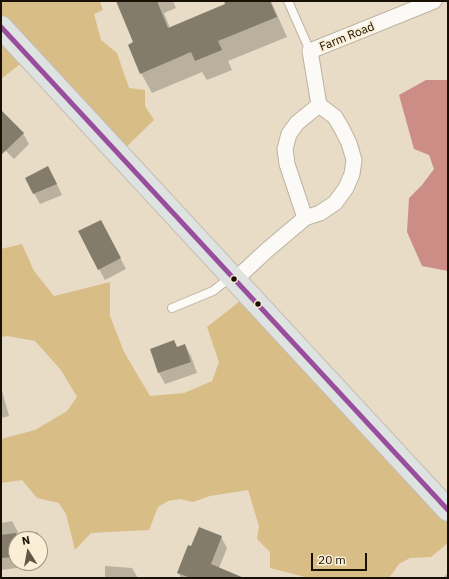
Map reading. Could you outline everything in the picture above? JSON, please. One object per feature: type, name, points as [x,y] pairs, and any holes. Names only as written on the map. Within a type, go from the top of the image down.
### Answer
[{"type":"main road","points":[[1,26],[448,510]]},
{"type":"street","name":"Farm Road","points":[[319,105],[310,51],[434,1]]},
{"type":"street","points":[[234,278],[305,218],[320,213],[335,203],[346,188],[352,174],[354,160],[349,143],[335,117],[319,105],[297,123],[289,134],[286,149],[287,164],[305,218]]},
{"type":"lane","points":[[288,1],[310,51]]},
{"type":"lane","points":[[172,308],[213,291],[234,278]]},
{"type":"shaded area","points":[[1,1],[100,1],[103,10],[94,14],[101,40],[117,53],[129,88],[145,90],[145,106],[154,120],[120,153],[29,57],[1,79]]},
{"type":"shaded area","points":[[426,80],[448,80],[448,271],[422,266],[407,232],[409,198],[422,185],[434,169],[429,155],[414,149],[399,95]]},
{"type":"shaded area","points":[[22,244],[34,271],[54,296],[110,282],[110,316],[124,352],[150,396],[184,393],[212,381],[219,362],[207,327],[248,295],[448,508],[448,543],[431,557],[410,558],[399,564],[389,578],[309,578],[270,568],[270,552],[257,539],[259,526],[248,490],[210,496],[193,502],[180,499],[168,501],[158,507],[149,530],[91,533],[75,550],[66,514],[59,503],[37,498],[22,480],[1,483],[1,439],[35,430],[67,411],[77,397],[61,370],[35,341],[7,336],[1,337],[1,249]]},
{"type":"building","points":[[116,1],[157,1],[168,28],[225,4],[224,1],[270,1],[277,17],[218,41],[222,50],[195,61],[191,52],[140,74],[128,45],[133,42]]},
{"type":"building","points":[[1,110],[24,133],[1,155]]},
{"type":"building","points":[[48,166],[57,184],[33,194],[25,178]]},
{"type":"building","points":[[101,220],[121,258],[98,270],[78,231]]},
{"type":"building","points":[[174,340],[177,347],[185,344],[191,362],[158,373],[150,349]]},
{"type":"building","points":[[199,527],[222,536],[211,564],[244,578],[191,578],[177,573],[188,545],[191,546]]},
{"type":"building","points":[[8,534],[8,558],[1,558],[1,535]]},
{"type":"transit line","points":[[1,27],[448,510]]}]
